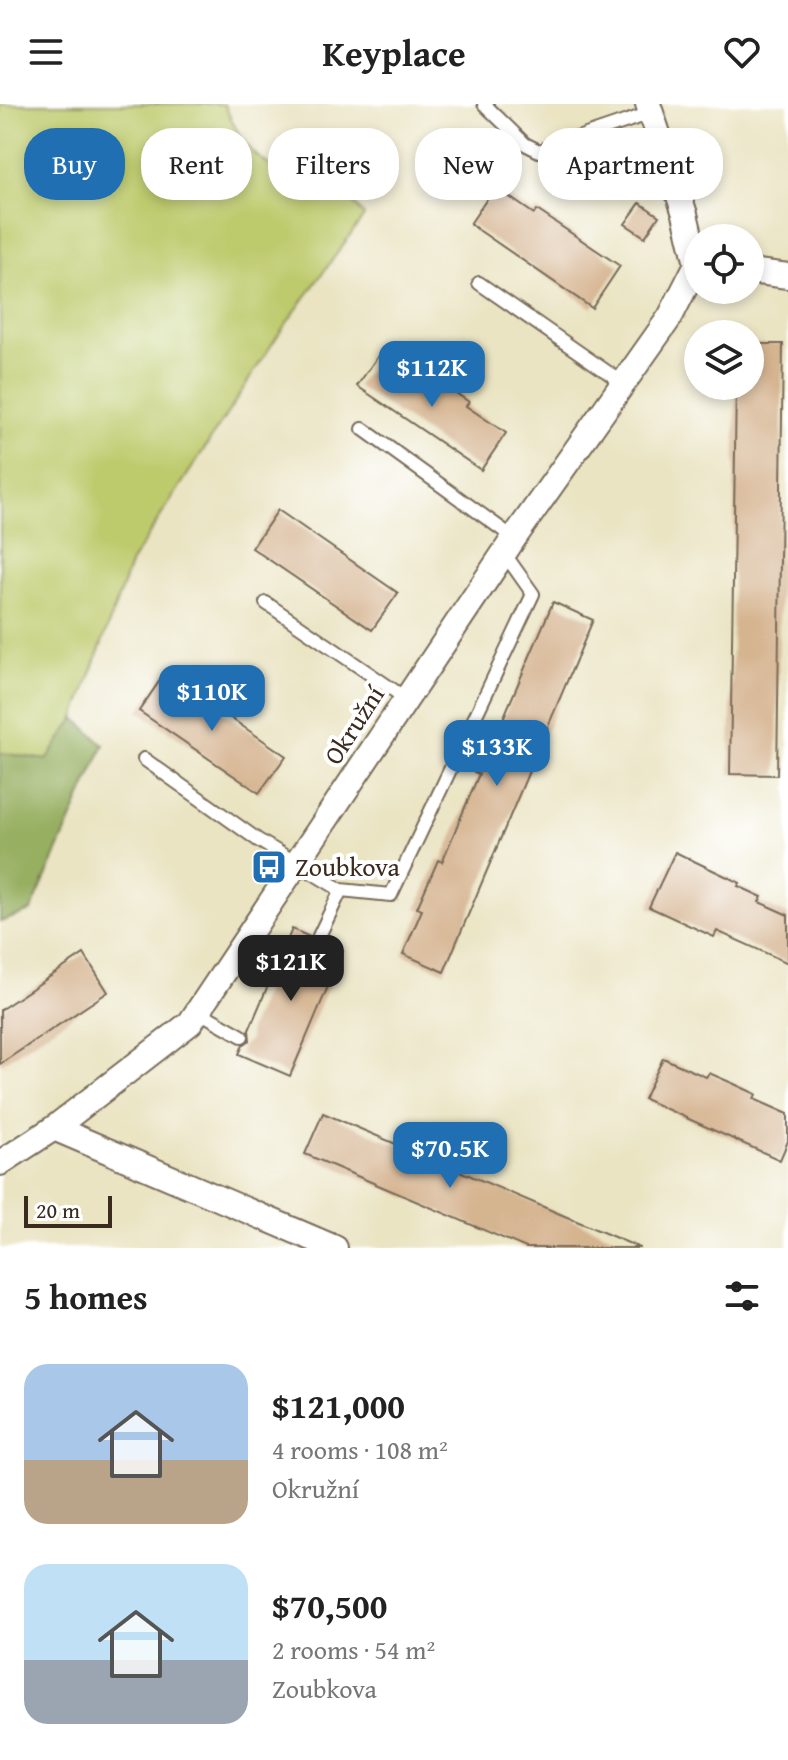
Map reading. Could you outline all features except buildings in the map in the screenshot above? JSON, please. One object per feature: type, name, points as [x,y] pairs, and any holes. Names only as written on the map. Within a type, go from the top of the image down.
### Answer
[{"type":"street","points":[[650,108],[688,224]]},
{"type":"street","points":[[764,273],[788,276]]},
{"type":"street","name":"Okružní","points":[[0,1163],[54,1128],[190,1023],[405,698],[670,317],[684,290]]},
{"type":"street","points":[[54,1128],[335,1248]]},
{"type":"lane","points":[[484,104],[525,144],[539,151],[650,108]]},
{"type":"lane","points":[[479,283],[623,383]]},
{"type":"lane","points":[[144,759],[295,865],[341,890],[391,895],[533,594],[509,546],[363,429]]},
{"type":"lane","points":[[266,603],[405,698]]},
{"type":"lane","points":[[319,936],[341,890]]},
{"type":"lane","points":[[198,1011],[242,1036]]},
{"type":"green space","points":[[0,104],[224,104],[236,128],[141,128],[141,200],[252,200],[252,151],[268,164],[268,200],[351,200],[364,216],[278,335],[131,562],[75,718],[47,760],[0,753]]},
{"type":"green space","points":[[75,718],[104,745],[31,911],[0,922],[0,753],[47,760]]},
{"type":"place","name":"Zoubkova","points":[[269,867]]}]
